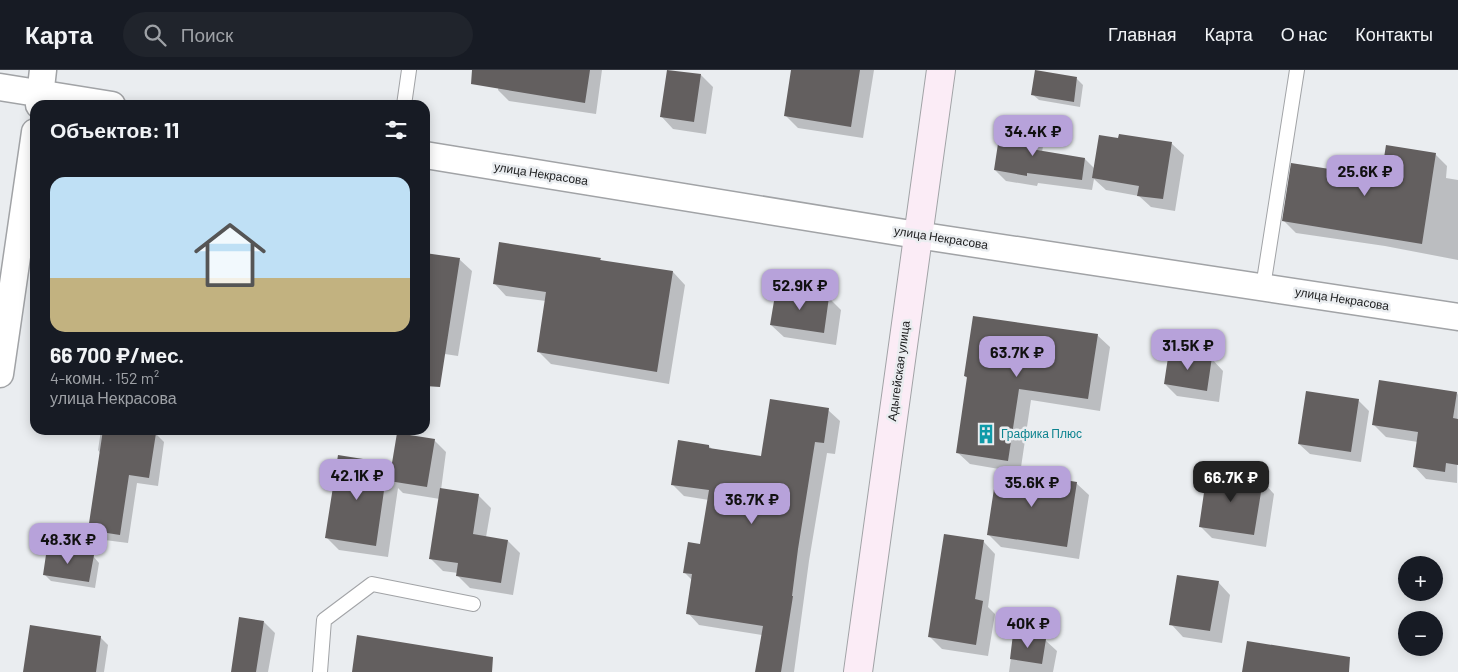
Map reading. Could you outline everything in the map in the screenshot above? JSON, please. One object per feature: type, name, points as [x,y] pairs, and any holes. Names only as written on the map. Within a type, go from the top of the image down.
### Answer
[{"type":"main road","name":"Адыгейская улица","points":[[858,672],[941,70]]},
{"type":"street","points":[[0,88],[41,90],[88,100]]},
{"type":"street","name":"улица Некрасова","points":[[430,156],[917,234],[1458,317]]},
{"type":"street","points":[[0,374],[30,167]]},
{"type":"lane","points":[[405,100],[409,70]]},
{"type":"lane","points":[[1263,287],[1297,70]]},
{"type":"lane","points":[[320,672],[324,620],[372,584],[473,604]]},
{"type":"building","points":[[472,70],[590,70],[585,103],[471,84]]},
{"type":"building","points":[[667,70],[701,74],[694,122],[660,117]]},
{"type":"building","points":[[791,70],[860,70],[851,127],[784,116]]},
{"type":"building","points":[[1035,70],[1077,77],[1074,102],[1031,95]]},
{"type":"building","points":[[1001,124],[1034,129],[1031,149],[1085,158],[1082,180],[1027,173],[1027,176],[994,170]]},
{"type":"building","points":[[1119,134],[1172,142],[1163,199],[1137,196],[1139,186],[1092,178],[1099,135],[1118,138]]},
{"type":"building","points":[[1386,145],[1436,153],[1422,244],[1282,221],[1291,163],[1381,177]]},
{"type":"building","points":[[499,242],[673,271],[657,372],[537,352],[546,292],[493,284]]},
{"type":"building","points":[[430,254],[460,258],[440,387],[430,386]]},
{"type":"building","points":[[776,289],[829,297],[824,333],[770,325]]},
{"type":"building","points":[[973,316],[1098,334],[1088,399],[1019,389],[1008,461],[956,453],[967,377],[964,376]]},
{"type":"building","points":[[1169,351],[1212,357],[1207,391],[1164,384]]},
{"type":"building","points":[[1379,380],[1457,392],[1453,418],[1458,419],[1458,465],[1446,463],[1445,472],[1413,467],[1418,432],[1372,425]]},
{"type":"building","points":[[1306,391],[1359,399],[1351,452],[1298,444]]},
{"type":"building","points":[[770,399],[829,408],[824,443],[815,442],[781,672],[755,672],[763,626],[686,614],[692,574],[683,573],[688,542],[700,544],[709,490],[671,485],[678,440],[709,445],[709,448],[761,456]]},
{"type":"building","points":[[102,435],[156,435],[149,478],[129,475],[120,535],[88,530]]},
{"type":"building","points":[[397,435],[435,439],[427,487],[389,481]]},
{"type":"building","points":[[338,455],[388,463],[376,546],[325,538]]},
{"type":"building","points":[[997,469],[1077,482],[1067,547],[987,535]]},
{"type":"building","points":[[1207,472],[1263,480],[1254,535],[1199,527]]},
{"type":"building","points":[[440,488],[479,494],[473,534],[508,540],[501,583],[456,576],[458,563],[429,559]]},
{"type":"building","points":[[944,534],[984,540],[975,599],[983,601],[976,645],[928,637]]},
{"type":"building","points":[[47,548],[94,555],[89,582],[43,575]]},
{"type":"building","points":[[1177,575],[1219,581],[1210,631],[1169,625]]},
{"type":"building","points":[[239,617],[264,621],[256,672],[231,672]]},
{"type":"building","points":[[30,625],[101,636],[96,672],[23,672]]},
{"type":"building","points":[[1013,634],[1046,639],[1042,664],[1010,659]]},
{"type":"building","points":[[357,635],[493,657],[492,672],[352,672]]},
{"type":"building","points":[[1247,641],[1350,657],[1349,672],[1242,672]]},
{"type":"place","name":"Графика Плюс","points":[[986,434]]}]
